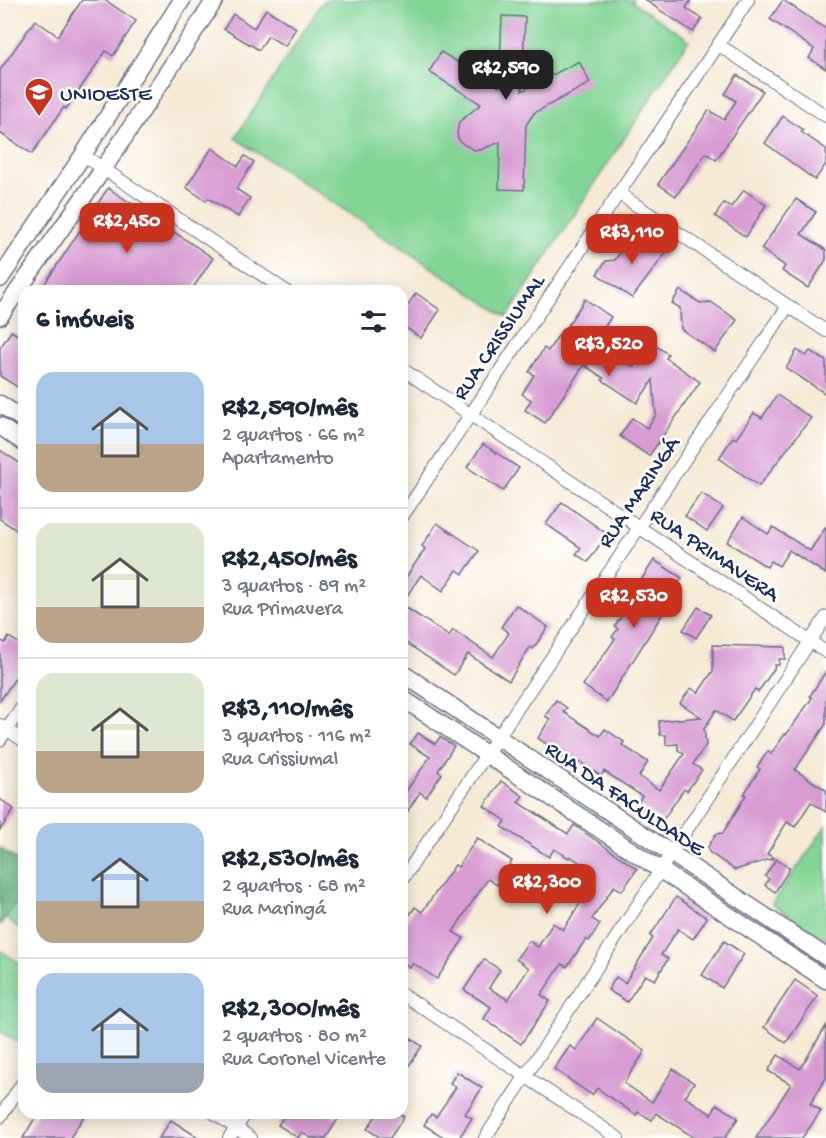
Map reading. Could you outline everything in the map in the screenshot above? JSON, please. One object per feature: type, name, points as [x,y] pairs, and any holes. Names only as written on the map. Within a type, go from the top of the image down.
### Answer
[{"type":"street","points":[[0,279],[182,0]]},
{"type":"street","points":[[22,285],[104,168],[215,0]]},
{"type":"street","name":"RUA CRISSIUMAL","points":[[408,508],[748,0]]},
{"type":"street","points":[[718,45],[826,116]]},
{"type":"street","points":[[83,154],[277,285]]},
{"type":"street","points":[[618,193],[826,331]]},
{"type":"street","points":[[0,316],[18,290]]},
{"type":"street","name":"RUA MARINGÁ","points":[[408,871],[788,306]]},
{"type":"street","name":"RUA PRIMAVERA","points":[[408,373],[826,652]]},
{"type":"street","points":[[0,404],[18,416]]},
{"type":"street","points":[[0,426],[18,438]]},
{"type":"street","points":[[485,1138],[826,617]]},
{"type":"street","name":"RUA DA FACULDADE","points":[[408,677],[826,957]]},
{"type":"street","name":"RUA DA FACULDADE","points":[[408,702],[826,980]]},
{"type":"street","points":[[18,712],[2,732],[18,739]]},
{"type":"street","points":[[408,998],[618,1138]]},
{"type":"street","points":[[0,1116],[18,1090]]},
{"type":"street","points":[[220,1119],[233,1133],[251,1138]]},
{"type":"street","points":[[233,1133],[242,1119]]},
{"type":"green space","points":[[324,0],[633,0],[632,2],[689,40],[507,317],[235,138]]},
{"type":"green space","points":[[826,826],[826,940],[772,904]]},
{"type":"green space","points":[[0,848],[18,861],[18,900],[0,925]]},
{"type":"green space","points":[[18,899],[18,927],[5,918]]},
{"type":"green space","points":[[0,950],[18,962],[18,1042],[0,1031]]},
{"type":"building","points":[[82,0],[105,0],[136,21],[113,56],[106,51],[32,154],[0,133],[0,70],[35,20],[58,36]]},
{"type":"building","points":[[645,0],[691,0],[686,8],[702,19],[693,32]]},
{"type":"building","points":[[783,0],[826,29],[826,69],[809,58],[814,49],[770,19]]},
{"type":"building","points":[[266,9],[296,28],[285,46],[268,36],[259,50],[224,29],[233,14],[254,28]]},
{"type":"building","points":[[502,16],[525,17],[522,91],[579,61],[590,83],[534,113],[526,125],[524,190],[499,189],[500,142],[474,150],[459,140],[457,134],[459,122],[481,104],[429,72],[441,52],[499,87]]},
{"type":"building","points":[[737,75],[763,91],[716,160],[706,153],[676,196],[658,184],[709,110],[724,120],[736,101],[725,94]]},
{"type":"building","points":[[783,116],[826,149],[826,164],[815,180],[765,143]]},
{"type":"building","points":[[212,148],[238,166],[245,156],[254,162],[236,189],[250,198],[238,217],[208,198],[206,201],[186,187]]},
{"type":"building","points":[[108,188],[213,258],[195,285],[44,285]]},
{"type":"building","points":[[744,190],[766,205],[746,237],[715,216],[724,203],[731,207]]},
{"type":"building","points":[[796,199],[816,212],[801,234],[826,250],[826,260],[808,288],[782,271],[785,266],[761,249]]},
{"type":"building","points":[[635,231],[666,253],[632,298],[597,274],[606,261],[615,260]]},
{"type":"building","points":[[680,290],[700,303],[711,302],[737,320],[715,352],[681,329],[680,308],[672,303]]},
{"type":"building","points":[[416,293],[440,310],[421,338],[408,329],[408,304]]},
{"type":"building","points":[[585,299],[611,317],[593,345],[616,360],[618,357],[634,367],[650,342],[668,354],[666,358],[700,382],[649,456],[620,436],[632,418],[647,428],[656,415],[653,380],[637,403],[584,365],[545,423],[525,410],[531,400],[522,394],[534,375],[529,372],[544,348],[548,351],[562,330],[564,331]]},
{"type":"building","points":[[11,331],[18,335],[18,387],[0,376],[0,348]]},
{"type":"building","points":[[797,350],[806,356],[810,351],[826,361],[826,394],[786,368]]},
{"type":"building","points":[[777,395],[811,418],[759,486],[719,458],[733,437],[736,439],[754,413],[762,418]]},
{"type":"building","points":[[483,444],[519,468],[503,491],[467,467]]},
{"type":"building","points":[[0,450],[18,462],[18,531],[0,519]]},
{"type":"building","points":[[701,493],[723,508],[707,531],[685,516]]},
{"type":"building","points":[[562,502],[607,534],[588,562],[576,554],[581,548],[546,524]]},
{"type":"building","points":[[743,517],[768,534],[773,527],[810,551],[826,527],[826,574],[789,550],[779,566],[771,561],[767,567],[727,542]]},
{"type":"building","points":[[437,523],[479,551],[463,574],[457,570],[443,591],[421,575],[408,594],[408,574],[425,549],[422,546]]},
{"type":"building","points":[[654,560],[682,578],[666,603],[668,605],[607,702],[583,685],[615,639],[612,637],[618,629],[615,626],[642,584],[640,582]]},
{"type":"building","points":[[516,605],[548,627],[533,649],[530,647],[509,681],[468,654],[454,675],[408,644],[408,609],[449,636],[453,630],[493,657],[509,633],[501,627]]},
{"type":"building","points":[[698,607],[711,615],[696,638],[683,630]]},
{"type":"building","points":[[9,637],[18,643],[18,674],[0,701],[0,640],[5,643]]},
{"type":"building","points":[[713,645],[785,647],[785,659],[779,659],[779,665],[775,665],[758,692],[755,689],[733,721],[716,710],[704,729],[706,745],[693,764],[702,770],[687,791],[684,789],[662,821],[637,804],[642,796],[604,771],[601,776],[580,762],[576,767],[538,738],[550,719],[545,716],[556,700],[567,708],[563,712],[600,736],[605,729],[624,742],[622,745],[648,762],[639,776],[659,790],[684,754],[678,750],[678,744],[666,745],[666,735],[660,735],[659,721],[701,717],[680,703],[691,688],[698,693],[713,671]]},
{"type":"building","points":[[826,671],[826,724],[795,770],[826,790],[826,812],[811,802],[795,827],[787,822],[767,854],[774,858],[735,870],[709,852],[708,847],[716,834],[723,833],[760,769],[757,767],[768,751],[771,754],[786,735],[812,698],[810,696]]},
{"type":"building","points":[[418,733],[435,744],[440,737],[454,746],[438,771],[442,774],[426,797],[420,792],[408,811],[408,788],[430,757],[410,744]]},
{"type":"building","points":[[501,781],[523,796],[518,802],[568,834],[574,825],[637,869],[622,891],[614,886],[592,919],[600,924],[589,941],[586,939],[567,967],[562,964],[541,995],[550,1001],[521,1044],[484,1019],[491,1007],[464,990],[484,959],[500,970],[489,988],[508,1000],[529,968],[516,959],[529,941],[538,947],[553,923],[563,930],[581,902],[577,899],[594,872],[570,856],[569,858],[554,849],[549,857],[502,827],[506,821],[484,806]]},
{"type":"building","points":[[0,799],[14,809],[0,830]]},
{"type":"building","points":[[477,838],[512,861],[497,885],[488,879],[468,908],[453,932],[464,938],[437,979],[413,963],[410,968],[408,967],[408,917],[415,907],[422,912],[455,865],[458,867]]},
{"type":"building","points":[[776,859],[790,868],[775,892],[765,885],[769,879],[765,876]]},
{"type":"building","points":[[676,897],[707,918],[693,939],[678,929],[661,955],[668,959],[655,980],[645,975],[627,1002],[608,990],[616,977],[625,983],[653,938],[650,936]]},
{"type":"building","points":[[724,941],[744,954],[722,988],[702,975]]},
{"type":"building","points":[[795,980],[818,996],[786,1043],[764,1027]]},
{"type":"building","points":[[597,1018],[645,1051],[624,1083],[652,1102],[673,1069],[694,1083],[685,1097],[711,1114],[717,1104],[738,1118],[725,1138],[695,1138],[656,1113],[652,1120],[638,1112],[636,1115],[597,1088],[592,1095],[554,1069],[570,1046],[576,1050]]},
{"type":"building","points":[[826,1026],[826,1078],[810,1104],[821,1111],[802,1138],[756,1138],[791,1084],[768,1071],[778,1055],[800,1069]]},
{"type":"building","points":[[408,1037],[422,1046],[408,1067]]},
{"type":"building","points":[[457,1072],[482,1088],[465,1114],[472,1118],[459,1138],[445,1138],[424,1125],[431,1114],[436,1117],[456,1087],[450,1083]]},
{"type":"building","points":[[34,1119],[82,1119],[70,1138],[23,1138]]},
{"type":"building","points":[[282,1119],[338,1119],[326,1138],[311,1138],[302,1132],[298,1138],[278,1125]]},
{"type":"building","points":[[374,1119],[403,1119],[390,1138],[381,1138],[367,1129]]},
{"type":"building","points":[[171,1120],[199,1138],[159,1138]]},
{"type":"place","name":"UNIOESTE","points":[[39,118]]}]
